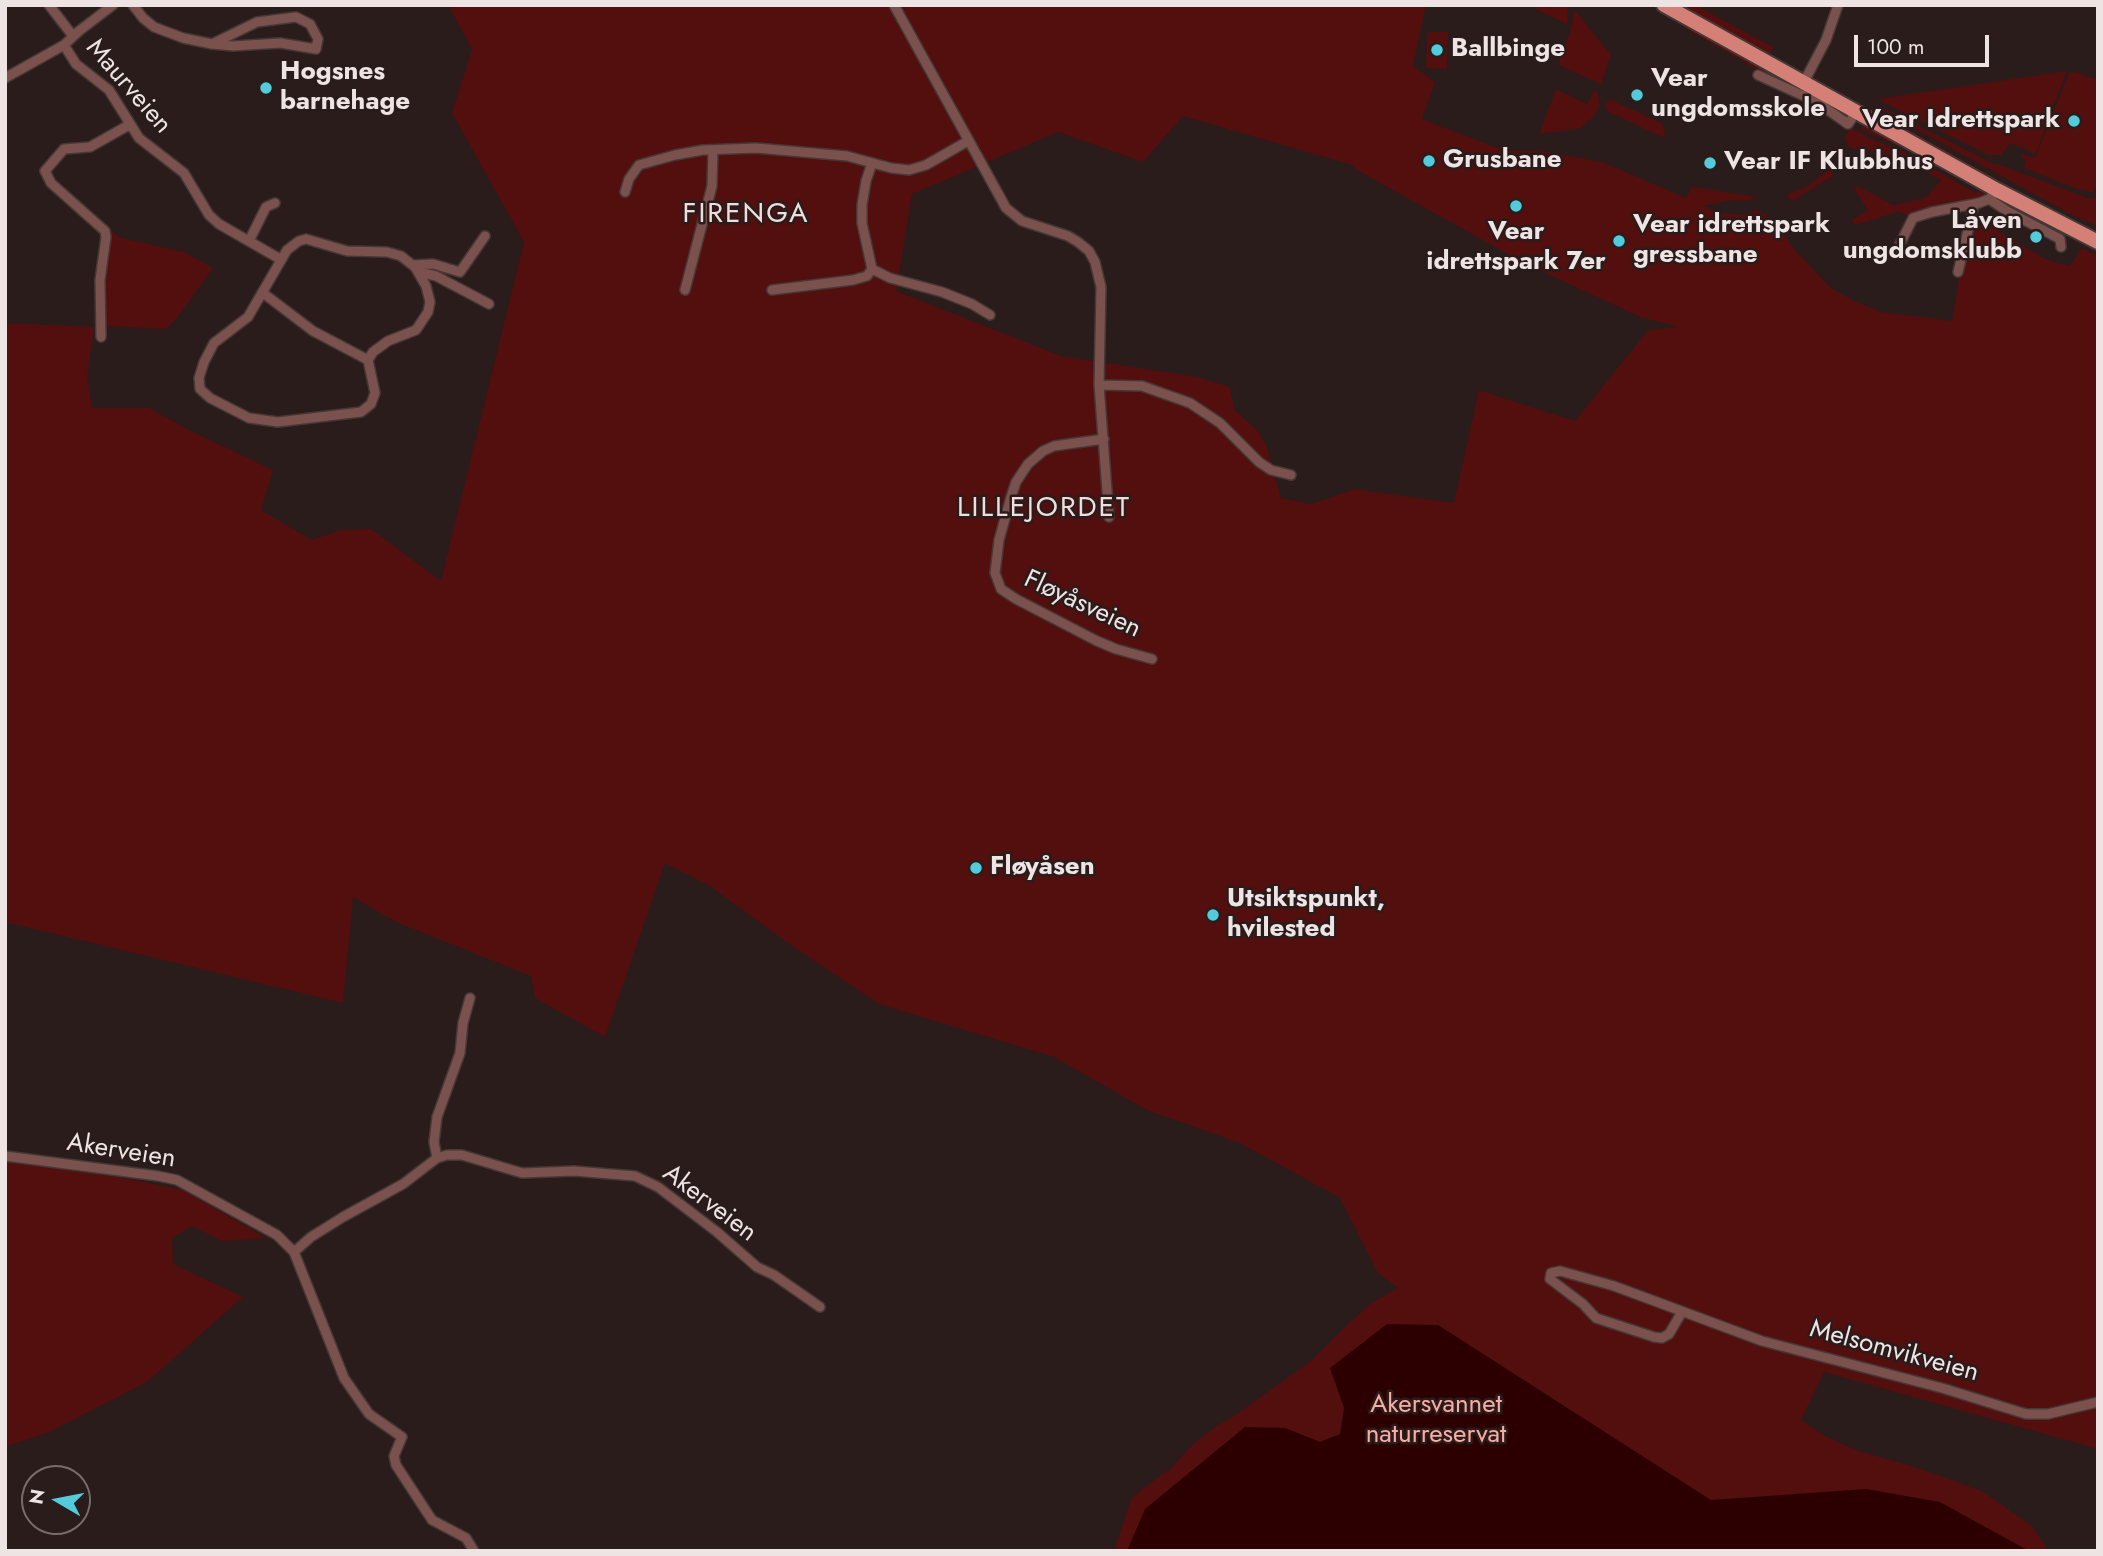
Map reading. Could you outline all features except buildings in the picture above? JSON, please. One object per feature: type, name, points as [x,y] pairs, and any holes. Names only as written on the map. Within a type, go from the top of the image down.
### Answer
[{"type":"main road","points":[[1664,5],[1804,82],[1993,194],[2098,242]]},
{"type":"street","points":[[48,5],[73,36]]},
{"type":"street","points":[[5,78],[64,45],[113,5]]},
{"type":"street","points":[[133,5],[154,27],[183,38],[212,44],[233,46],[280,43],[316,49],[318,38],[310,24],[296,17],[257,22],[212,44]]},
{"type":"street","points":[[894,5],[998,195],[1013,214],[1035,227],[1069,236],[1092,257],[1100,277],[1099,385],[1109,517]]},
{"type":"street","points":[[1804,82],[1826,40],[1838,5]]},
{"type":"street","name":"Maurveien","points":[[64,45],[76,64],[109,90],[130,125],[150,148],[184,173],[209,215],[219,224],[280,259]]},
{"type":"street","points":[[1758,75],[1817,102],[1849,124],[1856,112]]},
{"type":"street","points":[[101,337],[100,280],[105,231],[51,183],[44,171],[64,149],[90,148],[130,125]]},
{"type":"street","points":[[625,192],[629,179],[639,165],[675,155],[713,150],[769,149],[847,156],[899,170],[918,168],[968,141]]},
{"type":"street","points":[[685,289],[712,186],[713,150]]},
{"type":"street","points":[[772,290],[867,276],[872,269],[862,223],[862,205],[872,163]]},
{"type":"street","points":[[1896,250],[1913,218],[1931,212],[1974,205],[1993,194],[2007,211],[2060,239],[2061,247]]},
{"type":"street","points":[[249,241],[266,207],[275,203]]},
{"type":"street","points":[[1958,272],[1974,205]]},
{"type":"street","points":[[416,268],[433,264],[460,272],[485,236]]},
{"type":"street","points":[[416,268],[426,286],[430,302],[426,317],[416,330],[377,347],[368,360],[375,393],[371,404],[361,412],[268,422],[249,418],[210,398],[200,389],[199,378],[207,354],[214,343],[248,317],[280,259],[299,241],[312,239],[347,251],[387,252],[401,256],[416,268],[489,304]]},
{"type":"street","points":[[872,269],[890,278],[942,292],[972,304],[990,316]]},
{"type":"street","points":[[263,293],[313,331],[368,360]]},
{"type":"street","points":[[1099,385],[1142,386],[1190,403],[1220,423],[1259,462],[1271,470],[1291,475]]},
{"type":"street","name":"Fløyåsveien","points":[[1104,439],[1054,446],[1028,464],[1016,482],[1011,497],[999,540],[995,573],[1001,589],[1016,599],[1097,641],[1152,659]]},
{"type":"street","points":[[294,1252],[311,1237],[403,1184],[437,1158],[434,1142],[437,1117],[460,1054],[463,1023],[470,998]]},
{"type":"street","name":"Akerveien","points":[[437,1158],[463,1155],[522,1173],[574,1171],[635,1176],[658,1187],[757,1267],[774,1275],[820,1307]]},
{"type":"street","name":"Akerveien","points":[[5,1156],[158,1176],[177,1181],[277,1235],[294,1252],[344,1378],[369,1414],[402,1437],[394,1457],[396,1465],[432,1520],[466,1538],[474,1551]]},
{"type":"street","name":"Melsomvikveien","points":[[1682,1311],[1669,1334],[1662,1338],[1654,1337],[1597,1318],[1550,1279],[1551,1273],[1560,1271],[1614,1286],[1682,1311],[1762,1342],[1932,1385],[2026,1414],[2049,1414],[2098,1402]]},
{"type":"green space","points":[[448,5],[1426,5],[1413,66],[1435,82],[1422,119],[1505,151],[1542,151],[1602,162],[1686,198],[1692,187],[1757,197],[1747,201],[1730,200],[1704,206],[1718,213],[1743,215],[1757,209],[1776,222],[1794,249],[1830,287],[1881,312],[1952,321],[1962,261],[1975,217],[2045,259],[2069,266],[2082,248],[2098,255],[2098,1449],[1824,1372],[1801,1420],[1825,1436],[1859,1451],[1982,1491],[2031,1525],[2049,1551],[1114,1551],[1131,1499],[1171,1468],[1192,1445],[1312,1360],[1373,1302],[1398,1288],[1378,1273],[1340,1198],[1240,1143],[1147,1110],[1054,1057],[879,1004],[792,946],[710,886],[665,863],[605,1037],[535,998],[531,976],[396,922],[353,897],[343,1003],[5,922],[5,323],[94,327],[87,376],[92,408],[149,408],[273,470],[261,510],[312,540],[340,530],[371,529],[441,581],[524,242],[452,113],[472,49]],"holes":[[[1183,116],[1352,165],[1522,262],[1640,317],[1680,327],[1648,330],[1575,421],[1479,390],[1454,503],[1354,489],[1312,504],[1281,498],[1267,448],[1258,431],[1234,409],[1230,387],[1198,377],[1061,356],[896,291],[912,194],[1058,132],[1143,162]]]},
{"type":"green space","points":[[1538,5],[1567,5],[1567,24],[1535,9]]},
{"type":"green space","points":[[1674,5],[1695,5],[1773,47],[1771,53],[1752,48]]},
{"type":"green space","points":[[1575,10],[1611,55],[1601,84],[1558,65]]},
{"type":"green space","points":[[1690,26],[1844,111],[1846,116],[1686,29]]},
{"type":"green space","name":"Ballbinge","points":[[1427,32],[1448,32],[1447,69],[1426,68]]},
{"type":"green space","points":[[2067,71],[2035,155],[2025,148],[2010,144],[2001,155],[1988,155],[1877,99]]},
{"type":"green space","name":"Vear Idrettspark","points":[[2075,72],[2098,80],[2098,188],[2095,187],[2094,193],[2024,168],[2026,160],[2020,156],[2022,154],[2035,158],[2069,73]]},
{"type":"green space","points":[[1556,89],[1587,104],[1593,89],[1598,92],[1599,107],[1581,128],[1539,134]]},
{"type":"green space","points":[[1610,99],[1663,124],[1664,138],[1607,111],[1605,104]]},
{"type":"green space","points":[[1880,106],[1994,164],[2088,198],[2098,197],[2098,226],[2076,217],[1876,107]]},
{"type":"green space","points":[[1872,109],[2048,208],[2098,231],[2098,236],[1870,113]]},
{"type":"green space","points":[[1864,125],[1987,190],[1985,197],[1908,215],[1897,212],[1855,225],[1852,220],[1868,210],[1854,189],[1858,186],[1893,205],[1925,198],[1941,180],[1897,155],[1893,161],[1873,151],[1849,148],[1845,137],[1850,128],[1904,152],[1976,193],[1979,192],[1912,152],[1860,129]]},
{"type":"green space","points":[[1829,170],[1834,175],[1793,201],[1787,197],[1788,194],[1806,187]]},
{"type":"green space","points":[[112,231],[121,238],[184,252],[213,268],[166,329],[105,326],[105,273]]},
{"type":"green space","points":[[5,1161],[123,1178],[183,1190],[266,1238],[222,1241],[192,1226],[172,1238],[173,1264],[243,1297],[147,1382],[49,1432],[5,1447]]},
{"type":"shaded area","name":"Akersvannet naturreservat","points":[[1387,1324],[1438,1325],[1711,1500],[1866,1489],[1940,1502],[2029,1551],[1127,1551],[1145,1509],[1245,1427],[1285,1428],[1320,1442],[1340,1434],[1344,1408],[1330,1368]]},
{"type":"place","name":"Ballbinge","points":[[1437,50]]},
{"type":"place","name":"Hogsnes barnehage","points":[[266,88]]},
{"type":"place","name":"Vear ungdomsskole","points":[[1637,95]]},
{"type":"place","name":"Vear Idrettspark","points":[[2074,121]]},
{"type":"place","name":"Grusbane","points":[[1429,161]]},
{"type":"place","name":"Vear IF Klubbhus","points":[[1710,163]]},
{"type":"place","name":"Vear idrettspark 7er","points":[[1516,206]]},
{"type":"place","name":"Låven ungdomsklubb","points":[[2036,237]]},
{"type":"place","name":"Vear idrettspark gressbane","points":[[1619,241]]},
{"type":"place","name":"Fløyåsen","points":[[976,868]]},
{"type":"place","name":"Utsiktspunkt, hvilested","points":[[1213,915]]},
{"type":"district","name":"FIRENGA","points":[[746,215]]},
{"type":"district","name":"LILLEJORDET","points":[[1044,509]]}]
